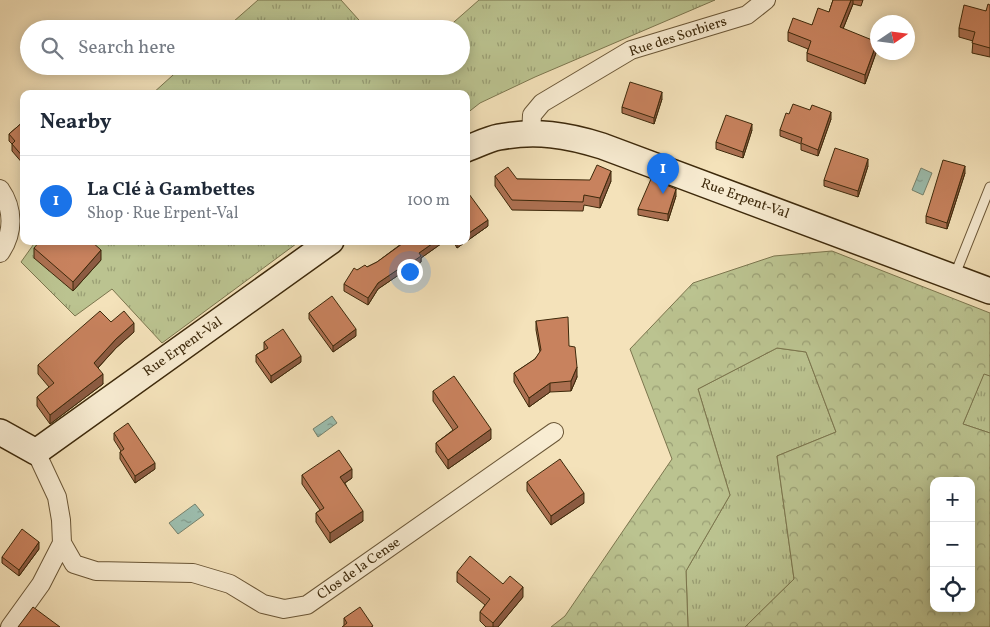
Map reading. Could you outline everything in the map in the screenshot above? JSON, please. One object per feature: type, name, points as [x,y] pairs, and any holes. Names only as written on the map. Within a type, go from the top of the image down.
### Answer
[{"type":"street","name":"Rue des Sorbiers","points":[[531,134],[532,115],[542,103],[631,50],[747,15],[766,0]]},
{"type":"street","name":"Rue Erpent-Val","points":[[470,148],[498,137],[531,134],[556,134],[574,137],[990,291]]},
{"type":"street","points":[[0,189],[8,201],[10,226],[7,243],[0,253]]},
{"type":"street","name":"Rue Erpent-Val","points":[[36,452],[325,245]]},
{"type":"street","points":[[0,432],[36,452],[57,498],[61,520],[62,543],[41,584],[10,627]]},
{"type":"street","name":"Clos de la Cense","points":[[62,543],[74,564],[96,571],[193,573],[230,584],[264,604],[284,609],[307,605],[554,432]]},
{"type":"lane","points":[[954,277],[990,186]]},
{"type":"green space","points":[[258,0],[341,0],[359,20],[235,20]]},
{"type":"green space","points":[[479,0],[715,0],[535,77],[480,103],[470,111],[470,90],[156,90],[173,75],[470,75],[470,20],[456,20]]},
{"type":"green space","points":[[33,245],[295,245],[162,343],[112,289],[75,316],[21,262]]},
{"type":"green space","points":[[832,251],[990,313],[990,376],[984,374],[963,424],[990,433],[990,627],[745,627],[794,579],[777,456],[836,432],[806,352],[777,348],[698,389],[730,495],[686,571],[688,627],[551,627],[565,616],[672,459],[630,349],[693,283],[774,256]]},
{"type":"green space","points":[[777,348],[806,352],[836,432],[777,456],[794,579],[745,627],[688,627],[686,571],[730,495],[698,389]]},
{"type":"green space","points":[[984,373],[990,376],[990,433],[963,424]]},
{"type":"water","points":[[921,168],[932,173],[923,195],[912,190]]},
{"type":"water","points":[[332,416],[337,423],[318,437],[313,429]]},
{"type":"water","points":[[195,504],[204,515],[178,534],[169,523]]},
{"type":"building","points":[[833,0],[851,0],[840,27],[870,39],[870,60],[865,75],[807,53],[811,41],[788,32],[793,18],[812,25],[818,8],[829,12]]},
{"type":"building","points":[[988,4],[990,5],[990,48],[972,43],[975,32],[959,28],[964,5],[986,11]]},
{"type":"building","points":[[630,82],[662,92],[654,118],[622,107]]},
{"type":"building","points":[[793,104],[810,110],[812,105],[831,112],[818,150],[801,143],[802,138],[780,130],[786,113],[789,114]]},
{"type":"building","points":[[726,115],[752,124],[743,152],[716,142]]},
{"type":"building","points":[[20,124],[20,153],[12,144],[15,141],[9,134]]},
{"type":"building","points":[[835,148],[868,159],[858,191],[824,180]]},
{"type":"building","points":[[943,160],[965,166],[947,223],[926,216]]},
{"type":"building","points":[[597,165],[611,171],[600,198],[584,195],[583,202],[512,200],[495,176],[508,167],[517,179],[590,180]]},
{"type":"building","points":[[651,179],[676,189],[668,214],[638,209]]},
{"type":"building","points":[[470,195],[488,220],[470,232]]},
{"type":"building","points":[[37,245],[95,245],[101,250],[73,282],[34,248]]},
{"type":"building","points":[[400,245],[430,245],[419,253],[421,256],[378,283],[368,298],[344,284],[354,268],[357,270],[365,265],[367,267]]},
{"type":"building","points":[[332,296],[356,329],[333,346],[309,313]]},
{"type":"building","points":[[100,311],[111,322],[124,311],[134,323],[94,363],[103,374],[50,415],[37,397],[54,383],[38,365]]},
{"type":"building","points":[[568,317],[569,346],[575,347],[577,367],[571,381],[550,383],[529,398],[514,373],[535,359],[541,350],[536,321]]},
{"type":"building","points":[[283,329],[301,356],[271,376],[256,355],[268,348],[264,342]]},
{"type":"building","points":[[454,376],[491,429],[448,460],[436,443],[458,427],[433,391]]},
{"type":"building","points":[[128,423],[155,463],[135,476],[120,452],[124,449],[114,433]]},
{"type":"building","points":[[339,450],[352,469],[340,477],[363,511],[330,533],[316,513],[324,508],[302,475]]},
{"type":"building","points":[[560,459],[584,493],[551,516],[527,482]]},
{"type":"building","points":[[22,529],[39,542],[19,570],[2,557]]},
{"type":"building","points":[[470,556],[503,584],[510,576],[523,587],[493,623],[480,612],[490,599],[457,572]]},
{"type":"building","points":[[33,607],[60,627],[18,627]]},
{"type":"building","points":[[360,607],[373,626],[342,627],[347,623],[344,618]]},
{"type":"place","name":"La Clé à Gambettes","points":[[663,194]]}]
